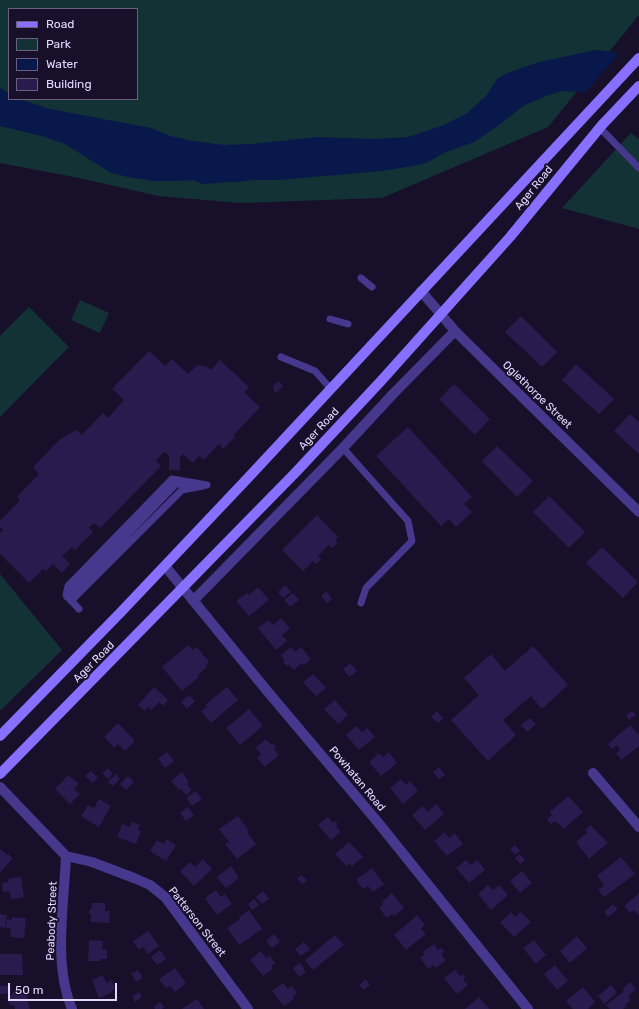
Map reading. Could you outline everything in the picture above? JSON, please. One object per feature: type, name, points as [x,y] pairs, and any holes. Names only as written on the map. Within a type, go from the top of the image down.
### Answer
[{"type":"main road","name":"Ager Road","points":[[0,736],[165,566],[639,58]]},
{"type":"main road","name":"Ager Road","points":[[0,774],[296,472],[381,381],[510,237],[601,126],[639,86]]},
{"type":"street","name":"Oglethorpe Street","points":[[421,291],[455,331],[639,512]]},
{"type":"street","points":[[193,601],[455,331]]},
{"type":"street","name":"Powhatan Road","points":[[165,566],[376,820],[528,1009]]},
{"type":"street","points":[[593,773],[639,827]]},
{"type":"street","points":[[0,787],[66,856]]},
{"type":"street","name":"Peabody Street","points":[[66,856],[61,939],[65,989],[72,1009]]},
{"type":"street","name":"Patterson Street","points":[[66,856],[98,864],[134,878],[150,885],[165,897],[248,1009]]},
{"type":"lane","points":[[601,126],[639,168]]},
{"type":"lane","points":[[361,278],[372,287]]},
{"type":"lane","points":[[330,319],[348,324]]},
{"type":"lane","points":[[281,357],[315,371],[331,388]]},
{"type":"lane","points":[[343,448],[408,521],[412,541],[366,588],[361,603]]},
{"type":"lane","points":[[69,599],[182,490],[207,485],[172,478],[68,586],[66,595],[69,599],[79,610]]},
{"type":"green space","points":[[0,0],[639,0],[639,15],[548,127],[382,198],[241,203],[158,196],[79,178],[0,163]]},
{"type":"green space","points":[[631,133],[639,139],[639,229],[562,208]]},
{"type":"green space","points":[[80,300],[109,313],[100,333],[71,320]]},
{"type":"green space","points":[[29,307],[69,347],[0,417],[0,336]]},
{"type":"green space","points":[[0,574],[62,650],[0,711]]},
{"type":"water","points":[[596,50],[613,52],[639,62],[639,113],[581,92],[562,91],[523,106],[474,142],[446,152],[426,163],[382,171],[278,180],[253,180],[203,184],[192,180],[153,181],[111,173],[65,144],[45,137],[0,126],[0,88],[8,92],[8,100],[23,100],[50,109],[151,128],[170,136],[224,145],[251,144],[318,137],[375,139],[408,137],[444,125],[467,113],[486,96],[497,79],[507,73],[539,62]]},
{"type":"pier","points":[[620,53],[639,59],[639,115],[583,95]]},
{"type":"building","points":[[521,316],[557,352],[542,367],[505,332]]},
{"type":"building","points":[[149,351],[165,366],[172,359],[188,374],[197,365],[206,366],[211,370],[220,360],[249,387],[244,392],[260,407],[223,449],[219,444],[204,460],[199,456],[193,463],[183,454],[180,457],[180,470],[169,470],[169,456],[164,452],[156,461],[161,466],[100,528],[94,523],[89,528],[93,532],[75,550],[72,547],[62,556],[70,564],[62,573],[53,564],[46,571],[43,569],[29,583],[0,554],[0,533],[3,530],[0,527],[0,521],[20,500],[17,497],[39,474],[33,467],[59,440],[76,430],[82,435],[103,413],[108,418],[124,400],[112,389]]},
{"type":"building","points":[[576,364],[614,399],[599,414],[562,380]]},
{"type":"building","points":[[278,381],[283,386],[276,393],[274,392],[273,386]]},
{"type":"building","points":[[454,384],[490,419],[475,435],[439,399]]},
{"type":"building","points":[[630,414],[639,422],[639,454],[614,431]]},
{"type":"building","points":[[408,427],[472,497],[464,504],[472,512],[456,527],[449,519],[441,526],[376,456]]},
{"type":"building","points":[[497,446],[533,481],[517,497],[482,461]]},
{"type":"building","points":[[549,496],[585,532],[569,548],[533,512]]},
{"type":"building","points":[[317,515],[338,537],[335,540],[337,543],[332,548],[329,545],[318,556],[321,559],[316,564],[313,561],[303,571],[282,550]]},
{"type":"building","points":[[602,547],[638,582],[623,598],[586,563]]},
{"type":"building","points":[[285,585],[291,592],[283,598],[278,592]]},
{"type":"building","points":[[258,587],[269,600],[249,616],[236,601],[247,593],[249,595]]},
{"type":"building","points":[[326,591],[332,599],[327,603],[321,596]]},
{"type":"building","points":[[293,593],[299,600],[290,607],[284,600]]},
{"type":"building","points":[[281,618],[290,629],[282,635],[287,641],[276,650],[258,628],[269,620],[273,625]]},
{"type":"building","points":[[188,645],[193,650],[197,647],[209,662],[206,665],[207,667],[198,675],[199,677],[182,691],[162,667]]},
{"type":"building","points":[[533,646],[568,685],[542,709],[531,696],[503,720],[516,735],[488,761],[451,720],[479,695],[464,678],[491,654],[505,671]]},
{"type":"building","points":[[291,647],[295,652],[301,647],[311,659],[304,665],[302,663],[294,670],[289,665],[287,666],[283,662],[285,661],[281,655]]},
{"type":"building","points":[[350,663],[357,671],[349,677],[343,669]]},
{"type":"building","points":[[313,674],[326,688],[316,696],[303,682]]},
{"type":"building","points":[[154,687],[168,700],[163,706],[159,702],[151,710],[148,707],[145,711],[138,705]]},
{"type":"building","points":[[227,687],[238,700],[211,723],[201,711],[207,707],[205,705]]},
{"type":"building","points":[[189,695],[195,701],[187,709],[181,702]]},
{"type":"building","points":[[335,700],[348,715],[338,724],[324,709]]},
{"type":"building","points":[[249,709],[263,726],[240,745],[226,728]]},
{"type":"building","points":[[437,711],[443,718],[438,723],[431,717]]},
{"type":"building","points":[[632,711],[636,715],[629,720],[626,715]]},
{"type":"building","points":[[530,718],[536,724],[527,732],[521,725]]},
{"type":"building","points":[[118,723],[135,741],[125,751],[118,744],[114,748],[104,737]]},
{"type":"building","points":[[630,725],[639,735],[639,746],[621,760],[616,753],[620,750],[617,745],[612,749],[608,744]]},
{"type":"building","points":[[356,726],[362,732],[367,728],[375,737],[359,750],[346,735]]},
{"type":"building","points":[[266,739],[271,745],[273,743],[276,747],[274,749],[279,755],[265,767],[257,758],[261,754],[256,748]]},
{"type":"building","points":[[167,752],[174,761],[165,768],[158,759]]},
{"type":"building","points":[[389,752],[397,763],[381,776],[369,762],[379,753],[383,757]]},
{"type":"building","points":[[439,767],[445,775],[439,779],[433,772]]},
{"type":"building","points":[[108,768],[113,774],[108,779],[102,773]]},
{"type":"building","points":[[91,771],[98,778],[93,783],[85,776]]},
{"type":"building","points":[[182,772],[189,782],[187,784],[192,790],[186,795],[171,781]]},
{"type":"building","points":[[116,774],[120,779],[113,786],[108,782]]},
{"type":"building","points":[[68,775],[79,784],[74,789],[80,794],[70,804],[55,789]]},
{"type":"building","points":[[128,776],[134,782],[126,790],[120,784]]},
{"type":"building","points":[[401,779],[406,785],[410,781],[418,791],[403,804],[390,788]]},
{"type":"building","points":[[196,791],[202,799],[192,806],[186,798]]},
{"type":"building","points":[[568,796],[583,812],[564,829],[555,821],[551,824],[547,819],[552,815],[550,812]]},
{"type":"building","points":[[99,799],[111,806],[99,827],[81,816],[88,805],[94,808]]},
{"type":"building","points":[[436,804],[444,814],[425,830],[412,815],[423,806],[428,812]]},
{"type":"building","points":[[188,807],[194,816],[186,821],[180,813]]},
{"type":"building","points":[[238,816],[256,844],[237,859],[225,844],[229,842],[219,829]]},
{"type":"building","points":[[328,817],[333,823],[335,821],[338,824],[336,826],[341,832],[331,840],[318,825]]},
{"type":"building","points":[[132,822],[140,825],[138,830],[141,831],[136,844],[117,837],[122,824],[130,827]]},
{"type":"building","points":[[590,825],[608,843],[589,859],[576,842],[588,832],[585,830]]},
{"type":"building","points":[[445,832],[449,838],[455,833],[463,844],[447,856],[434,841]]},
{"type":"building","points":[[167,839],[176,845],[166,861],[150,851],[157,840],[164,844]]},
{"type":"building","points":[[349,842],[363,857],[352,866],[349,863],[346,866],[335,854]]},
{"type":"building","points":[[515,845],[520,851],[515,855],[510,849]]},
{"type":"building","points":[[0,849],[13,858],[0,873]]},
{"type":"building","points":[[520,854],[525,860],[520,864],[515,858]]},
{"type":"building","points":[[621,857],[635,874],[604,897],[598,890],[604,885],[597,876]]},
{"type":"building","points":[[203,859],[212,869],[194,886],[180,871],[190,862],[195,867]]},
{"type":"building","points":[[466,860],[471,865],[477,860],[485,870],[469,883],[456,868]]},
{"type":"building","points":[[231,866],[239,878],[226,888],[217,877]]},
{"type":"building","points":[[372,868],[384,884],[373,892],[368,886],[363,889],[356,880]]},
{"type":"building","points":[[522,871],[532,883],[520,893],[510,881]]},
{"type":"building","points":[[301,875],[307,880],[303,884],[297,879]]},
{"type":"building","points":[[21,877],[24,897],[11,899],[10,891],[3,892],[2,883],[8,882],[8,879]]},
{"type":"building","points":[[488,885],[493,890],[499,885],[508,895],[491,910],[478,894]]},
{"type":"building","points":[[216,890],[221,897],[225,894],[232,904],[217,915],[205,898]]},
{"type":"building","points":[[263,891],[269,899],[262,904],[256,897]]},
{"type":"building","points":[[392,893],[404,908],[394,916],[392,914],[387,918],[379,908],[383,904],[382,902]]},
{"type":"building","points":[[639,893],[639,916],[634,910],[630,913],[624,906]]},
{"type":"building","points":[[254,899],[259,905],[252,910],[248,904]]},
{"type":"building","points":[[92,903],[105,903],[105,911],[110,911],[109,923],[91,922],[91,914],[89,914],[89,910],[91,910]]},
{"type":"building","points":[[613,904],[618,909],[608,917],[604,912]]},
{"type":"building","points":[[249,910],[262,929],[239,945],[227,928],[240,919],[239,917]]},
{"type":"building","points":[[511,912],[515,917],[521,912],[531,922],[514,937],[500,922]]},
{"type":"building","points":[[0,914],[7,915],[5,928],[0,927]]},
{"type":"building","points":[[417,915],[425,925],[421,929],[426,934],[406,950],[394,935]]},
{"type":"building","points":[[12,917],[26,918],[24,938],[10,937],[11,928],[6,928],[7,919],[12,920]]},
{"type":"building","points":[[148,931],[159,946],[148,954],[143,947],[139,950],[133,941]]},
{"type":"building","points":[[274,934],[280,942],[272,948],[266,941]]},
{"type":"building","points":[[335,935],[344,945],[313,970],[305,960]]},
{"type":"building","points":[[577,936],[587,948],[570,963],[560,951]]},
{"type":"building","points":[[89,940],[103,941],[102,949],[107,950],[107,959],[101,959],[101,961],[88,961]]},
{"type":"building","points":[[534,940],[546,955],[536,964],[523,948]]},
{"type":"building","points":[[304,942],[310,949],[301,956],[295,949]]},
{"type":"building","points":[[434,944],[438,950],[442,948],[444,951],[441,954],[446,960],[436,968],[434,965],[428,969],[420,958],[425,954],[423,952]]},
{"type":"building","points":[[160,950],[166,959],[157,965],[151,957]]},
{"type":"building","points":[[261,951],[266,958],[270,956],[275,963],[271,966],[273,969],[263,976],[250,960]]},
{"type":"building","points":[[0,954],[22,954],[23,975],[0,975]]},
{"type":"building","points":[[300,963],[306,972],[299,977],[293,968]]},
{"type":"building","points":[[555,965],[568,981],[557,990],[544,974]]},
{"type":"building","points":[[175,968],[186,983],[175,992],[170,986],[166,988],[159,979]]},
{"type":"building","points":[[138,970],[143,978],[136,982],[131,974]]},
{"type":"building","points":[[455,970],[460,976],[462,974],[465,977],[463,980],[468,985],[457,994],[444,978]]},
{"type":"building","points":[[103,975],[106,983],[112,980],[115,989],[111,991],[111,993],[99,998],[92,980]]},
{"type":"building","points":[[366,979],[370,985],[364,990],[359,985]]},
{"type":"building","points":[[630,982],[636,989],[628,997],[631,1000],[625,1005],[627,1006],[623,1009],[610,1009],[606,1005],[624,991],[622,989]]},
{"type":"building","points":[[283,983],[288,989],[292,986],[297,993],[293,997],[294,999],[284,1006],[272,991]]},
{"type":"building","points":[[10,985],[11,993],[0,994],[0,986]]},
{"type":"building","points":[[611,985],[617,993],[604,1004],[598,996]]},
{"type":"building","points":[[583,987],[595,1002],[588,1009],[573,1009],[566,1001]]},
{"type":"building","points":[[25,989],[30,1009],[15,1009],[14,1005],[10,1006],[7,996],[12,995],[11,993]]},
{"type":"building","points":[[139,992],[142,997],[135,1002],[132,996]]},
{"type":"building","points":[[479,997],[489,1009],[465,1009]]},
{"type":"building","points":[[197,999],[204,1009],[182,1009]]},
{"type":"building","points":[[160,1002],[164,1007],[162,1009],[155,1009],[154,1007]]}]
